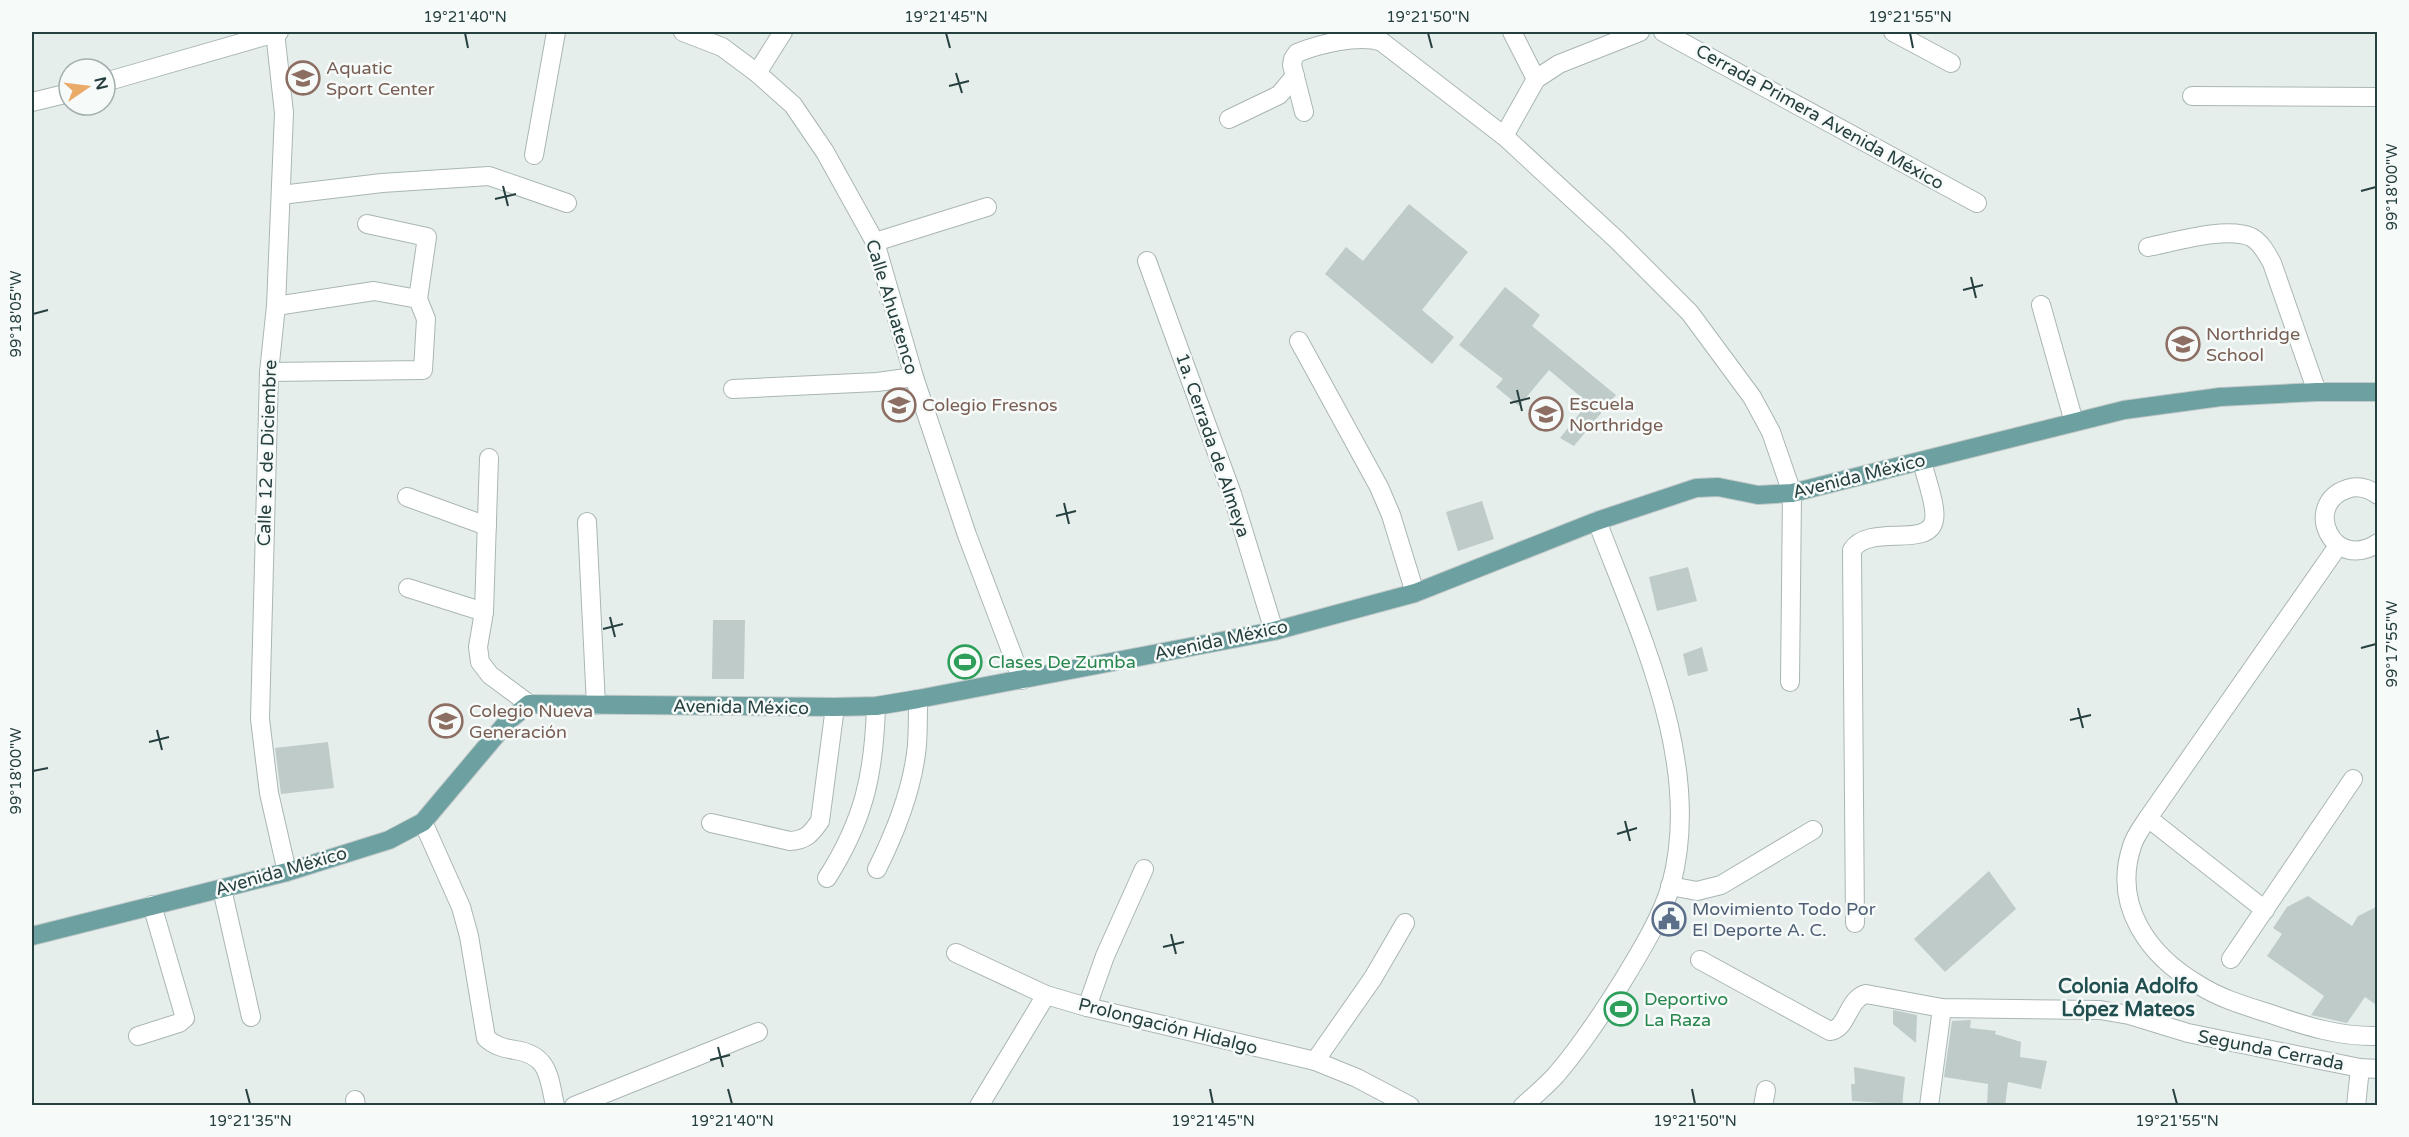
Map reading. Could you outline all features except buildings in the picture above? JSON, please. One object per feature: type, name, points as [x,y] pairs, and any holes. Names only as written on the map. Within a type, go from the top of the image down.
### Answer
[{"type":"main road","name":"Avenida México","points":[[32,936],[287,872],[389,840],[423,822],[508,721],[530,704],[835,708],[876,706],[918,699],[1274,631],[1415,593],[1597,521],[1696,488],[1718,487],[1758,495],[1792,493],[2124,410],[2220,397],[2317,392],[2378,393]]},
{"type":"street","points":[[117,78],[276,32]]},
{"type":"street","name":"Calle 12 de Diciembre","points":[[276,32],[284,113],[276,306],[269,372],[260,648],[260,719],[269,793],[287,872]]},
{"type":"street","points":[[534,155],[556,32]]},
{"type":"street","name":"Calle Ahuatenco","points":[[683,32],[722,47],[757,73],[793,105],[825,152],[875,242],[914,377],[967,535],[1022,680]]},
{"type":"street","points":[[757,73],[783,32]]},
{"type":"street","points":[[1512,32],[1536,78]]},
{"type":"street","points":[[1504,136],[1536,78],[1559,64],[1640,32]]},
{"type":"street","name":"Cerrada Primera Avenida México","points":[[1663,32],[1977,203]]},
{"type":"street","points":[[1893,32],[1951,63]]},
{"type":"street","points":[[1304,112],[1292,65],[1293,58],[1297,54],[1355,39],[1373,39],[1382,42],[1504,136],[1617,240],[1690,313],[1752,397],[1771,432],[1792,493],[1790,682]]},
{"type":"street","points":[[1229,119],[1279,95],[1295,76]]},
{"type":"street","points":[[32,102],[57,96]]},
{"type":"street","points":[[2192,96],[2378,97]]},
{"type":"street","points":[[281,195],[382,183],[489,176],[567,203]]},
{"type":"street","points":[[875,242],[987,207]]},
{"type":"street","points":[[269,372],[423,370],[426,319],[418,299],[427,237],[367,224]]},
{"type":"street","points":[[2148,247],[2221,234],[2252,237],[2263,248],[2272,263],[2317,392]]},
{"type":"street","name":"1a. Cerrada de Almeya","points":[[1147,261],[1229,484],[1274,631]]},
{"type":"street","points":[[276,306],[374,291],[418,299]]},
{"type":"street","points":[[2041,305],[2074,422]]},
{"type":"street","points":[[1299,341],[1379,487],[1391,515],[1415,593]]},
{"type":"street","points":[[733,389],[877,382],[914,377]]},
{"type":"street","points":[[489,458],[483,612],[478,647],[480,662],[490,675],[530,704]]},
{"type":"street","points":[[1855,923],[1852,550],[1861,540],[1870,537],[1918,535],[1929,530],[1934,521],[1933,508],[1922,461]]},
{"type":"street","points":[[2378,495],[2370,489],[2354,486],[2339,491],[2328,503],[2324,518],[2328,534],[2338,546],[2352,551],[2367,550],[2378,543]]},
{"type":"street","points":[[407,497],[487,526]]},
{"type":"street","points":[[1522,1106],[1555,1076],[1596,1023],[1644,946],[1670,886],[1678,843],[1678,800],[1673,742],[1661,693],[1597,521]]},
{"type":"street","points":[[587,522],[596,705]]},
{"type":"street","points":[[2338,546],[2132,844],[2126,872],[2128,900],[2138,927],[2153,948],[2198,985],[2227,1000],[2316,1029],[2378,1036]]},
{"type":"street","points":[[408,588],[483,612]]},
{"type":"street","points":[[877,869],[891,840],[912,775],[917,746],[918,699]]},
{"type":"street","points":[[827,878],[845,849],[861,811],[871,772],[876,706]]},
{"type":"street","points":[[711,823],[790,841],[803,840],[812,834],[820,821],[835,708]]},
{"type":"street","points":[[2230,959],[2353,780]]},
{"type":"street","points":[[2148,818],[2265,910]]},
{"type":"street","points":[[423,822],[461,907],[477,975],[486,1038],[495,1046],[525,1052],[543,1064],[548,1072],[555,1106]]},
{"type":"street","points":[[1670,886],[1697,891],[1721,885],[1813,830]]},
{"type":"street","points":[[1087,1007],[1105,956],[1144,869]]},
{"type":"street","points":[[222,889],[251,1017]]},
{"type":"street","points":[[138,1035],[179,1023],[184,1018],[153,905]]},
{"type":"street","points":[[1316,1061],[1373,978],[1405,923]]},
{"type":"street","name":"Prolongación Hidalgo","points":[[956,953],[1046,994],[1087,1007],[1316,1061],[1357,1078],[1410,1106]]},
{"type":"street","name":"Segunda Cerrada","points":[[1700,960],[1830,1031],[1838,1028],[1855,1000],[1866,994],[1942,1008],[2100,1010],[2129,1015],[2188,1033],[2369,1068]]},
{"type":"street","points":[[979,1106],[1046,994]]},
{"type":"street","points":[[1929,1106],[1942,1008]]},
{"type":"street","points":[[574,1106],[758,1032]]},
{"type":"street","points":[[2356,1106],[2369,1068]]},
{"type":"place","name":"Aquatic Sport Center","points":[[303,78]]},
{"type":"place","name":"Northridge School","points":[[2183,344]]},
{"type":"place","name":"Colegio Fresnos","points":[[899,405]]},
{"type":"place","name":"Escuela Northridge","points":[[1546,414]]},
{"type":"place","name":"Clases De Zumba","points":[[965,662]]},
{"type":"place","name":"Colegio Nueva Generación","points":[[446,721]]},
{"type":"place","name":"Movimiento Todo Por El Deporte A. C.","points":[[1669,919]]},
{"type":"place","name":"Deportivo La Raza","points":[[1621,1009]]},
{"type":"district","name":"Colonia Adolfo López Mateos","points":[[2128,998]]}]
